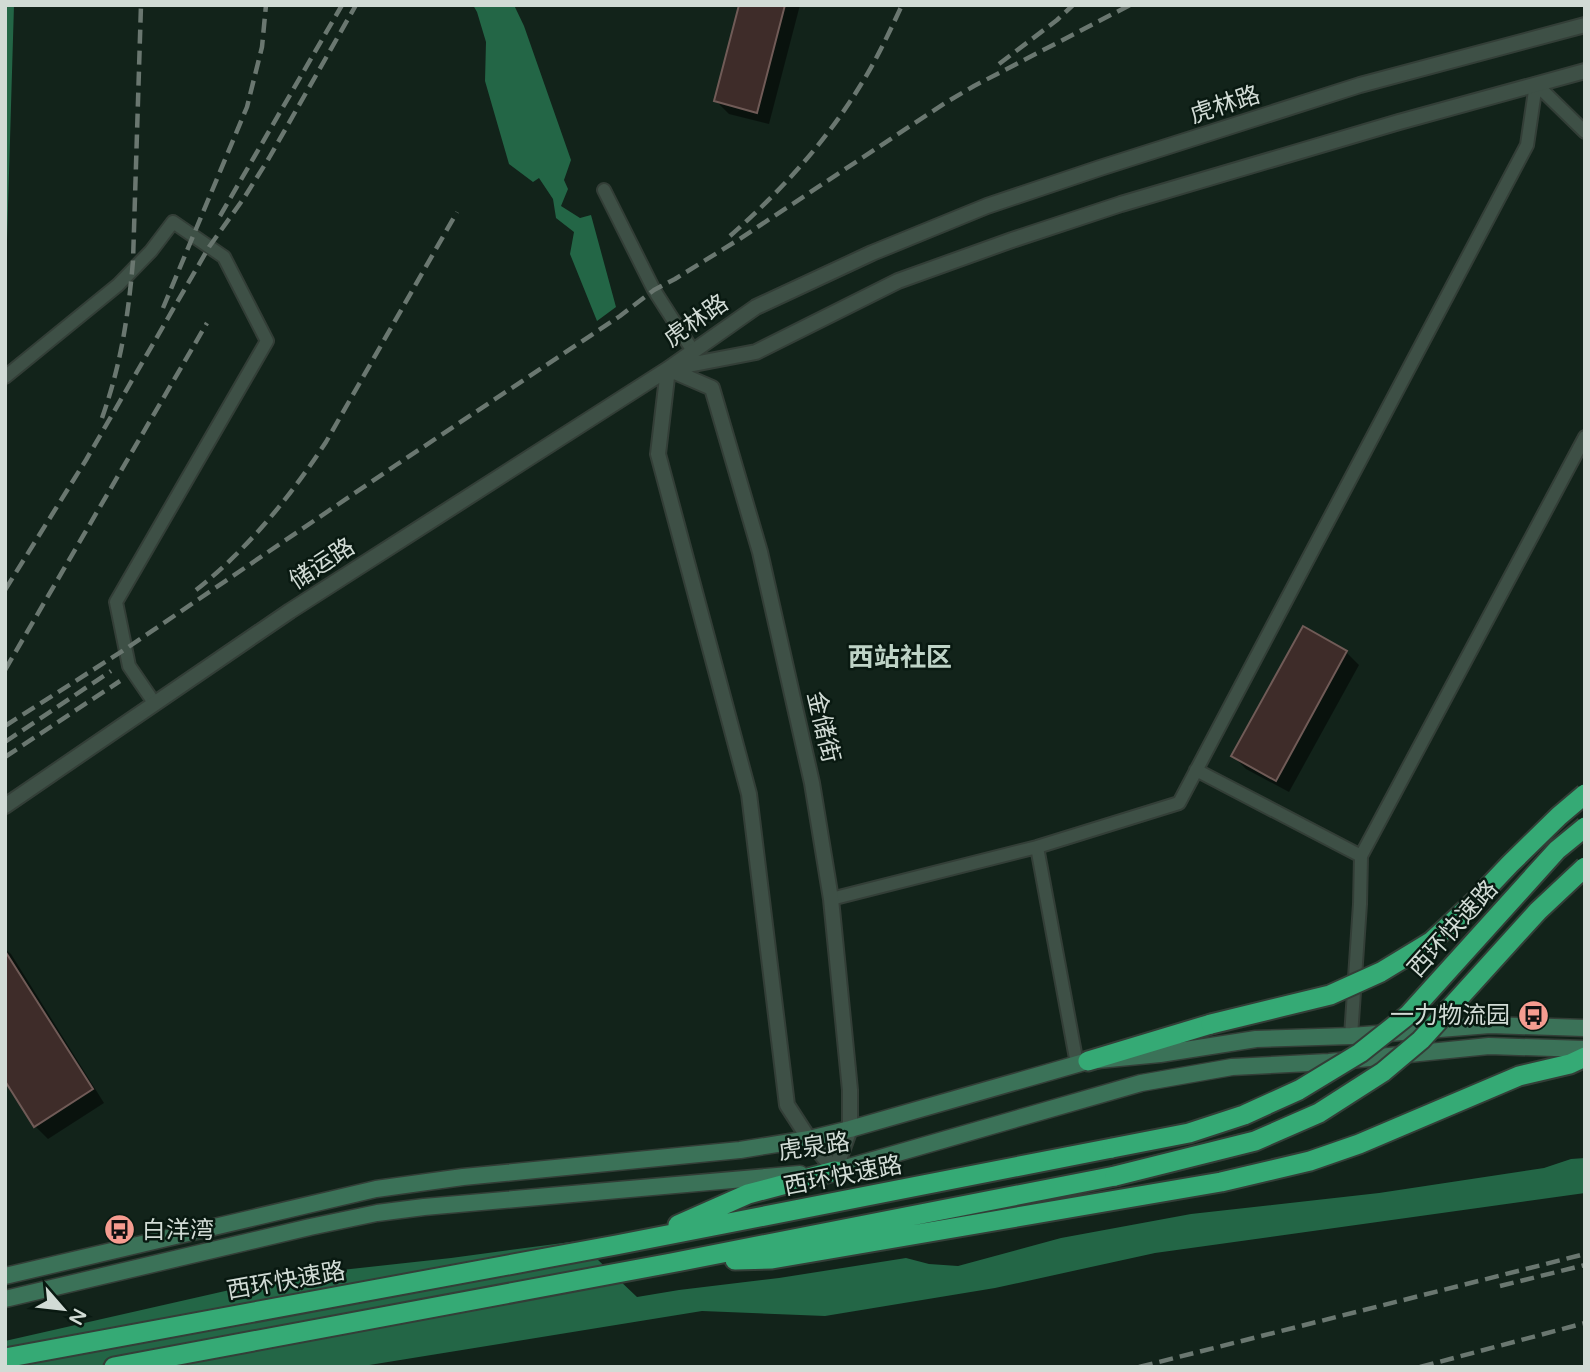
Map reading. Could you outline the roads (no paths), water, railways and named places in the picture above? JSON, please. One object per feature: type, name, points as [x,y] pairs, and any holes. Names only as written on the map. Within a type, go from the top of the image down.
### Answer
[{"type":"highway","points":[[1083,1063],[1211,1024],[1330,995],[1381,972],[1432,941],[1559,816],[1585,794]]},
{"type":"highway","name":"西环快速路","points":[[5,1358],[616,1245],[1189,1133],[1244,1115],[1298,1090],[1360,1053],[1408,1015],[1549,859],[1585,827]]},
{"type":"highway","name":"西环快速路","points":[[114,1367],[671,1263],[1115,1176],[1255,1141],[1319,1113],[1383,1072],[1421,1040],[1538,911],[1585,867]]},
{"type":"highway","points":[[671,1263],[772,1259],[1221,1182],[1310,1161],[1359,1144],[1519,1076],[1570,1064],[1585,1057]]},
{"type":"highway","points":[[646,1239],[747,1194],[835,1171]]},
{"type":"main road","name":"虎泉路","points":[[5,1276],[376,1189],[463,1177],[740,1150],[809,1139],[1083,1063],[1255,1039],[1351,1036],[1490,1025],[1585,1028]]},
{"type":"main road","name":"虎泉路","points":[[5,1299],[377,1213],[835,1171],[1129,1086],[1231,1067],[1329,1062],[1489,1046],[1585,1049]]},
{"type":"street","name":"虎林路","points":[[668,369],[756,307],[872,253],[987,206],[1360,85],[1585,25]]},
{"type":"street","name":"虎林路","points":[[668,369],[756,352],[898,281],[1121,204],[1399,122],[1585,71]]},
{"type":"street","points":[[1536,84],[1585,132]]},
{"type":"street","points":[[831,899],[1037,847],[1179,803],[1527,145],[1536,84]]},
{"type":"street","points":[[604,190],[654,290],[693,351]]},
{"type":"street","points":[[6,379],[118,285],[151,251],[173,222],[224,257],[267,341],[116,602],[128,666],[155,704]]},
{"type":"street","points":[[668,369],[658,454],[749,794],[787,1105],[809,1139],[835,1171]]},
{"type":"street","name":"储运路","points":[[5,806],[290,611],[668,369]]},
{"type":"street","name":"金储街","points":[[668,369],[712,388],[763,566],[812,783],[831,899],[850,1090],[850,1129],[835,1171]]},
{"type":"street","points":[[1351,1036],[1361,856],[1585,437]]},
{"type":"street","points":[[1196,770],[1361,856]]},
{"type":"street","points":[[1037,847],[1083,1063]]},
{"type":"railway","points":[[102,418],[123,341],[133,261],[141,5]]},
{"type":"railway","points":[[163,308],[247,107],[262,47],[266,5]]},
{"type":"railway","points":[[220,216],[342,5]]},
{"type":"railway","points":[[5,590],[86,460],[209,247],[269,158],[356,5]]},
{"type":"railway","points":[[730,236],[784,184],[832,127],[871,67],[902,5]]},
{"type":"railway","points":[[999,64],[1073,5]]},
{"type":"railway","points":[[5,726],[124,650],[620,316],[654,290],[738,240],[945,103],[1130,5]]},
{"type":"railway","points":[[196,590],[250,540],[283,502],[326,442],[457,212]]},
{"type":"railway","points":[[5,670],[207,323]]},
{"type":"railway","points":[[5,742],[111,671]]},
{"type":"railway","points":[[5,757],[120,681]]},
{"type":"railway","points":[[1139,1367],[1585,1254]]},
{"type":"railway","points":[[1500,1286],[1585,1265]]},
{"type":"railway","points":[[1420,1367],[1585,1323]]},
{"type":"place","name":"一力物流园","points":[[1533,1015]]},
{"type":"place","name":"白洋湾","points":[[119,1230]]},
{"type":"district","name":"西站社区","points":[[900,657]]}]
